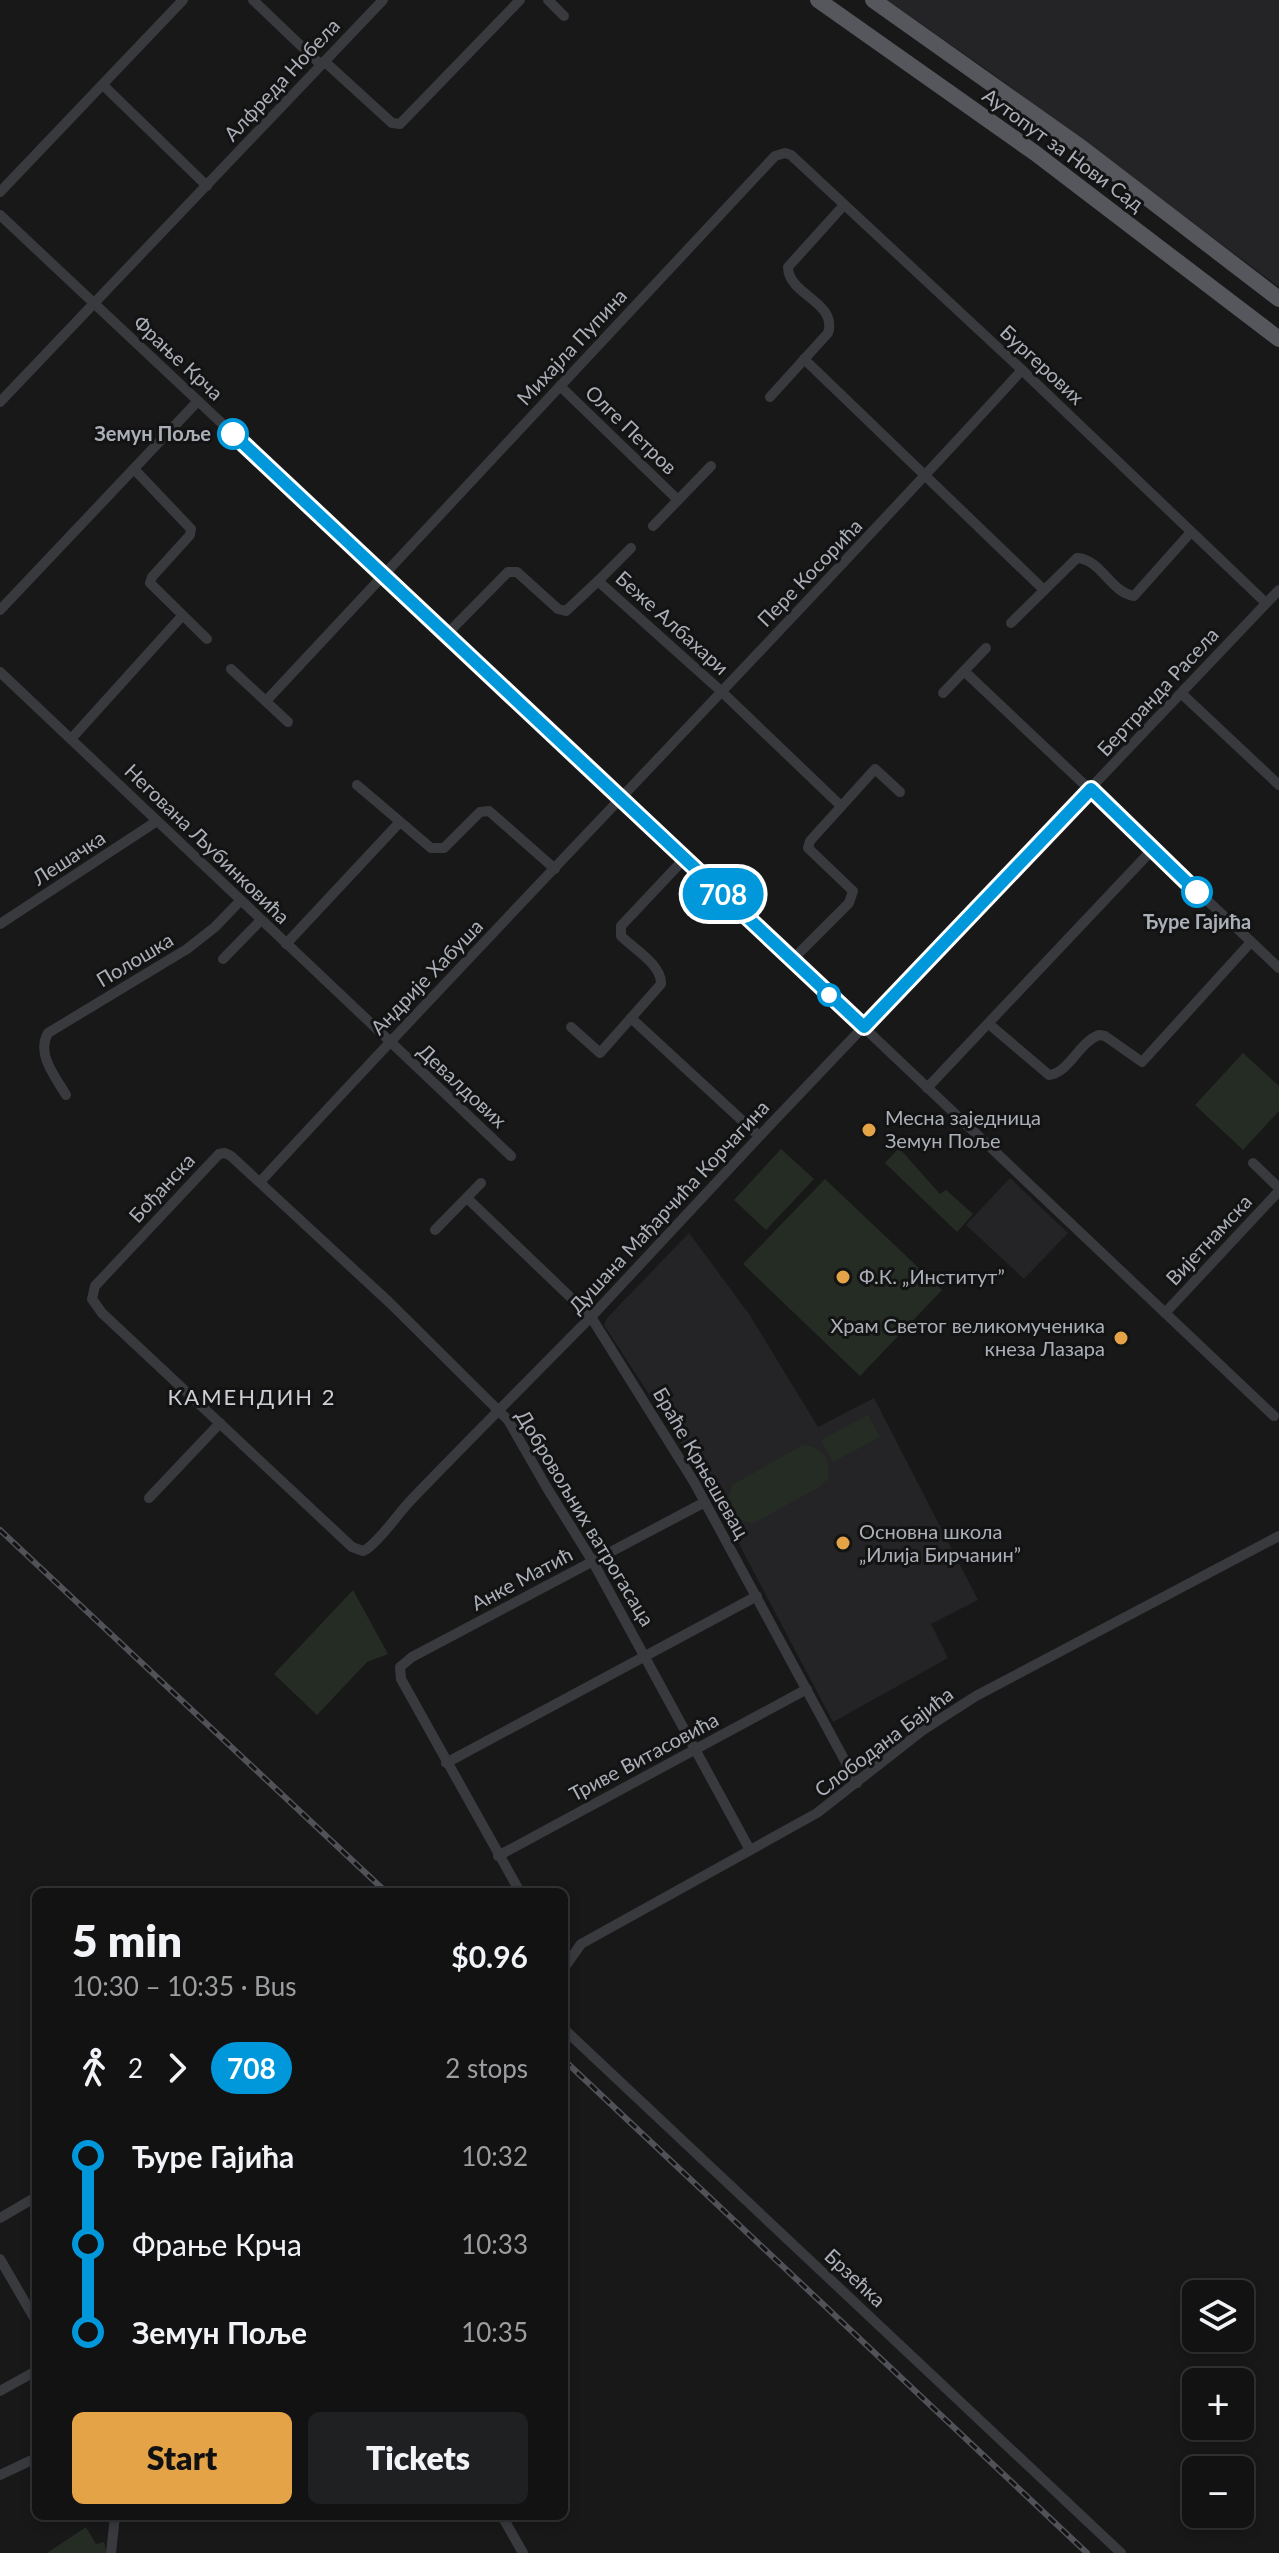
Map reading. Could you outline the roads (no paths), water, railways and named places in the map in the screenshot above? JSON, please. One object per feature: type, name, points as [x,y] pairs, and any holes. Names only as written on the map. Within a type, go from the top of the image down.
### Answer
[{"type":"main road","name":"Аутопут за Нови Сад","points":[[818,0],[1035,153],[1279,339]]},
{"type":"main road","name":"Аутопут за Нови Сад","points":[[873,0],[1082,148],[1279,299]]},
{"type":"street","points":[[0,192],[183,0]]},
{"type":"street","points":[[253,0],[392,123],[400,124],[520,0]]},
{"type":"street","name":"Алфреда Нобела","points":[[0,402],[383,0]]},
{"type":"street","points":[[548,0],[564,16]]},
{"type":"street","points":[[103,85],[207,186]]},
{"type":"street","name":"Бургерових","points":[[791,155],[1266,603]]},
{"type":"street","name":"Михајла Пупина","points":[[266,701],[775,156],[791,155]]},
{"type":"street","points":[[770,397],[828,333],[826,313],[790,278],[788,267],[844,205]]},
{"type":"street","name":"Фрање Крча","points":[[0,215],[1274,1416]]},
{"type":"street","points":[[804,359],[1044,590]]},
{"type":"street","name":"Пере Косорића","points":[[621,799],[1022,370]]},
{"type":"street","name":"Олге Петров","points":[[560,386],[678,500]]},
{"type":"street","points":[[0,610],[198,401]]},
{"type":"street","name":"Олге Петров","points":[[653,526],[711,466]]},
{"type":"street","points":[[134,469],[191,529],[190,535],[150,580],[152,587],[207,639]]},
{"type":"street","points":[[1011,623],[1073,560],[1082,558],[1088,559],[1125,594],[1134,596],[1191,532]]},
{"type":"street","name":"Беже Албахари","points":[[447,634],[508,572],[517,572],[558,609],[566,611],[631,548]]},
{"type":"street","name":"Беже Албахари","points":[[598,581],[722,692],[841,806]]},
{"type":"street","name":"Бертранда Расела","points":[[864,1027],[1279,590]]},
{"type":"street","points":[[71,739],[182,616]]},
{"type":"street","points":[[943,693],[986,648]]},
{"type":"street","points":[[231,669],[288,722]]},
{"type":"street","points":[[964,671],[1279,968]]},
{"type":"street","name":"Негована Љубинковића","points":[[0,672],[389,1043]]},
{"type":"street","points":[[1182,694],[1279,785]]},
{"type":"street","points":[[792,960],[852,899],[853,891],[808,848],[810,841],[875,769],[900,792]]},
{"type":"street","points":[[357,785],[427,846],[440,849],[480,812],[489,811],[555,869]]},
{"type":"street","name":"Андрије Хабуша","points":[[260,1182],[621,799]]},
{"type":"street","name":"Лешачка","points":[[0,924],[157,821]]},
{"type":"street","points":[[286,944],[399,823]]},
{"type":"street","points":[[927,1088],[1152,850]]},
{"type":"street","points":[[571,1027],[600,1053],[661,984],[657,970],[621,936],[621,926],[685,858]]},
{"type":"street","name":"Полошка","points":[[66,1095],[43,1051],[48,1033],[187,949],[215,927],[240,901]]},
{"type":"street","points":[[223,959],[261,920]]},
{"type":"street","points":[[989,1024],[1049,1075],[1057,1074],[1094,1036],[1099,1035],[1142,1062],[1251,942]]},
{"type":"street","points":[[631,1018],[759,1136]]},
{"type":"street","name":"Душана Мађарчића Корчагина","points":[[220,1423],[352,1547],[363,1551],[591,1317],[864,1027]]},
{"type":"street","name":"Девалдових","points":[[389,1043],[511,1156]]},
{"type":"street","name":"Бођанска","points":[[220,1423],[96,1307],[92,1294],[95,1286],[219,1154],[231,1156],[260,1182]]},
{"type":"street","name":"Вијетнамска","points":[[1165,1313],[1279,1189],[1253,1163]]},
{"type":"street","name":"Добровољних ватрогасаца","points":[[260,1182],[390,1303],[508,1420],[646,1655],[750,1850]]},
{"type":"street","points":[[435,1230],[481,1183]]},
{"type":"street","name":"Браће Крњешевац","points":[[467,1198],[591,1317],[705,1502],[857,1783]]},
{"type":"street","points":[[149,1498],[220,1423]]},
{"type":"street","name":"Анке Матић","points":[[446,1763],[401,1679],[400,1667],[412,1657],[705,1502]]},
{"type":"street","name":"Слободана Бајића","points":[[568,1962],[581,1944],[817,1813],[923,1730],[976,1696],[1279,1536]]},
{"type":"street","points":[[518,1888],[446,1763],[757,1596]]},
{"type":"street","name":"Триве Витасовића","points":[[498,1856],[807,1689]]},
{"type":"street","name":"Брзећка","points":[[568,2033],[1121,2553]]},
{"type":"street","points":[[0,2218],[32,2199]]},
{"type":"street","points":[[0,2259],[32,2314]]},
{"type":"street","points":[[0,2391],[32,2373]]},
{"type":"street","points":[[0,2475],[32,2460]]},
{"type":"street","points":[[111,2553],[114,2520]]},
{"type":"street","points":[[504,2520],[523,2553]]},
{"type":"railway","points":[[0,1530],[382,1888]]},
{"type":"railway","points":[[568,2064],[1087,2553]]},
{"type":"place","name":"Земун Поље","points":[[233,434]]},
{"type":"place","name":"Ђуре Гајића","points":[[1197,892]]},
{"type":"place","name":"Месна заједница Земун Поље","points":[[869,1130]]},
{"type":"place","name":"Ф.К. „Институт”","points":[[843,1277]]},
{"type":"place","name":"Храм Светог великомученика кнеза Лазара","points":[[1121,1338]]},
{"type":"place","name":"Основна школа „Илија Бирчанин”","points":[[843,1543]]},
{"type":"district","name":"КАМЕНДИН 2","points":[[252,1397]]}]
